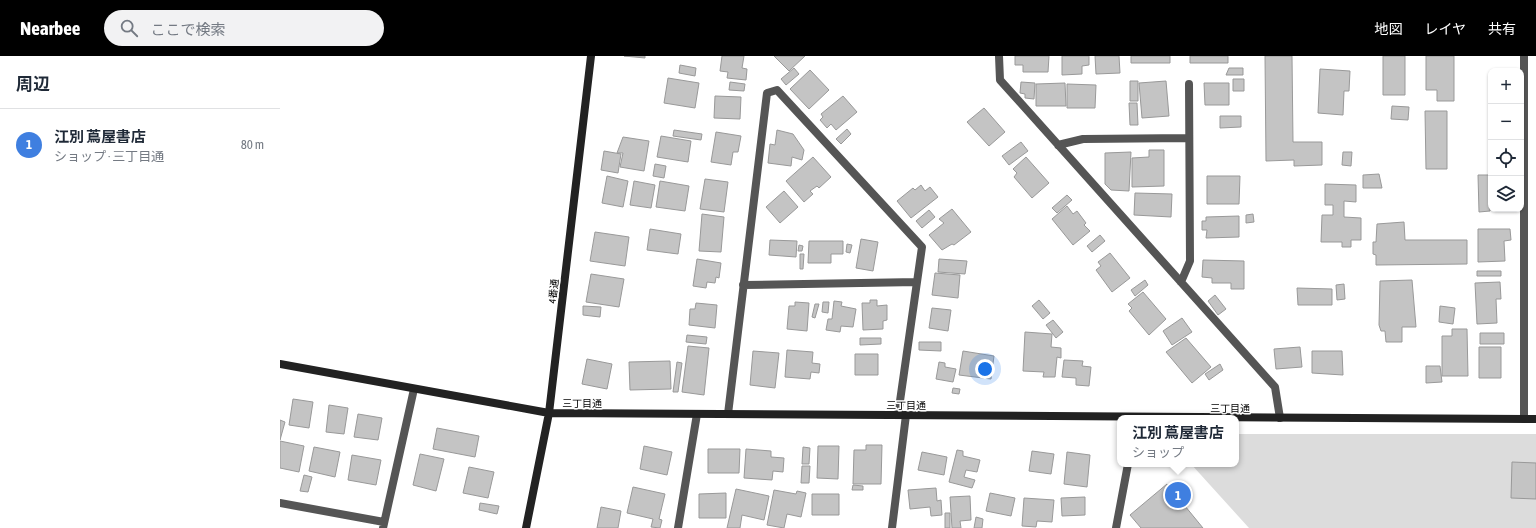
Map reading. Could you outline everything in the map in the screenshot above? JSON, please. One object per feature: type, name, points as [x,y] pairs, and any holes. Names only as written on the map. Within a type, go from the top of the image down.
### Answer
[{"type":"street","name":"4番通","points":[[526,528],[548,413],[591,56]]},
{"type":"street","points":[[999,56],[1000,80],[1275,387],[1280,418]]},
{"type":"street","points":[[1524,56],[1524,419]]},
{"type":"street","points":[[1181,282],[1190,261],[1189,84]]},
{"type":"street","points":[[728,414],[766,93],[777,90],[922,248],[902,415],[892,528]]},
{"type":"street","points":[[1058,145],[1083,139],[1189,138]]},
{"type":"street","points":[[743,285],[917,282]]},
{"type":"street","name":"三丁目通","points":[[280,364],[548,413],[1117,418]]},
{"type":"street","points":[[280,503],[384,525],[414,388]]},
{"type":"street","points":[[678,528],[697,414]]},
{"type":"street","name":"三丁目通","points":[[1239,418],[1536,419]]},
{"type":"street","points":[[1116,528],[1127,467]]},
{"type":"shaded area","points":[[1239,434],[1536,434],[1536,528],[1249,528],[1194,467],[1239,467]]},
{"type":"building","points":[[624,56],[645,56],[645,58]]},
{"type":"building","points":[[722,56],[744,56],[742,68],[747,69],[746,80],[727,78],[728,72],[720,71]]},
{"type":"building","points":[[774,56],[805,56],[789,71]]},
{"type":"building","points":[[1015,56],[1049,56],[1048,72],[1023,72],[1023,65],[1015,65]]},
{"type":"building","points":[[1062,56],[1089,56],[1089,65],[1082,66],[1082,74],[1062,75]]},
{"type":"building","points":[[1095,56],[1119,56],[1120,73],[1096,74]]},
{"type":"building","points":[[1131,56],[1170,56],[1170,63],[1131,63]]},
{"type":"building","points":[[1190,56],[1228,56],[1228,63],[1190,63]]},
{"type":"building","points":[[1265,56],[1292,56],[1293,142],[1322,142],[1322,165],[1294,166],[1294,160],[1266,161]]},
{"type":"building","points":[[1383,56],[1405,56],[1405,95],[1383,95]]},
{"type":"building","points":[[1426,56],[1454,56],[1454,101],[1437,101],[1437,90],[1426,90]]},
{"type":"building","points":[[680,65],[696,68],[695,76],[679,73]]},
{"type":"building","points":[[794,68],[799,74],[786,85],[781,79]]},
{"type":"building","points":[[1229,68],[1243,68],[1243,75],[1226,75]]},
{"type":"building","points":[[1320,69],[1350,71],[1349,91],[1344,91],[1343,115],[1318,113]]},
{"type":"building","points":[[810,70],[829,90],[809,109],[790,89]]},
{"type":"building","points":[[668,78],[699,83],[695,108],[664,103]]},
{"type":"building","points":[[1233,79],[1244,79],[1244,91],[1233,91]]},
{"type":"building","points":[[1130,81],[1138,81],[1138,101],[1130,101]]},
{"type":"building","points":[[1166,81],[1169,116],[1142,118],[1139,83]]},
{"type":"building","points":[[730,82],[745,84],[744,91],[729,90]]},
{"type":"building","points":[[1021,82],[1035,83],[1034,99],[1025,98],[1025,94],[1020,93]]},
{"type":"building","points":[[1065,83],[1066,106],[1036,106],[1036,84]]},
{"type":"building","points":[[1204,83],[1229,83],[1229,105],[1205,105]]},
{"type":"building","points":[[1067,84],[1096,85],[1095,108],[1067,108]]},
{"type":"building","points":[[715,96],[741,97],[740,119],[714,118]]},
{"type":"building","points":[[843,96],[857,112],[836,130],[831,124],[827,128],[820,120],[823,117],[821,114]]},
{"type":"building","points":[[1129,103],[1137,103],[1138,125],[1130,125]]},
{"type":"building","points":[[1392,106],[1409,107],[1408,120],[1391,119]]},
{"type":"building","points":[[984,108],[1005,132],[989,146],[967,122]]},
{"type":"building","points":[[1425,111],[1447,111],[1447,169],[1426,169]]},
{"type":"building","points":[[1220,116],[1241,116],[1241,127],[1220,128]]},
{"type":"building","points":[[847,129],[851,134],[841,144],[836,139]]},
{"type":"building","points":[[674,130],[702,134],[701,140],[673,136]]},
{"type":"building","points":[[777,130],[793,134],[804,150],[802,160],[792,157],[791,166],[768,163],[770,144],[775,145]]},
{"type":"building","points":[[716,132],[741,136],[738,152],[733,152],[731,165],[711,162]]},
{"type":"building","points":[[661,136],[691,141],[688,162],[657,157]]},
{"type":"building","points":[[623,137],[649,141],[644,171],[620,167],[623,153],[617,153]]},
{"type":"building","points":[[1021,142],[1028,151],[1009,165],[1002,156]]},
{"type":"building","points":[[1149,150],[1164,150],[1164,186],[1132,187],[1132,158],[1149,157]]},
{"type":"building","points":[[604,151],[621,154],[618,173],[601,170]]},
{"type":"building","points":[[1131,152],[1129,191],[1111,190],[1105,184],[1105,153]]},
{"type":"building","points":[[1343,152],[1352,152],[1351,166],[1342,165]]},
{"type":"building","points":[[813,157],[831,177],[819,188],[817,186],[810,191],[813,194],[804,202],[786,181]]},
{"type":"building","points":[[1026,157],[1049,183],[1032,198],[1014,177],[1017,173],[1013,169]]},
{"type":"building","points":[[655,164],[666,166],[664,178],[653,176]]},
{"type":"building","points":[[1379,174],[1382,188],[1363,188],[1363,175]]},
{"type":"building","points":[[1478,175],[1488,175],[1488,211],[1479,212]]},
{"type":"building","points":[[607,176],[628,181],[623,207],[602,203]]},
{"type":"building","points":[[1207,176],[1240,176],[1239,204],[1207,204]]},
{"type":"building","points":[[705,179],[728,182],[724,212],[700,209]]},
{"type":"building","points":[[634,181],[655,185],[651,208],[630,205]]},
{"type":"building","points":[[660,181],[689,186],[685,211],[656,207]]},
{"type":"building","points":[[1325,184],[1356,185],[1356,202],[1344,201],[1344,217],[1361,218],[1361,240],[1351,240],[1351,247],[1342,247],[1342,242],[1321,242],[1322,215],[1333,215],[1333,205],[1325,205]]},
{"type":"building","points":[[921,185],[925,191],[930,187],[938,197],[911,218],[897,201],[913,188],[915,190]]},
{"type":"building","points":[[784,191],[798,207],[780,223],[766,207]]},
{"type":"building","points":[[1135,193],[1172,194],[1171,217],[1134,215]]},
{"type":"building","points":[[1067,195],[1072,200],[1057,213],[1052,208]]},
{"type":"building","points":[[1067,206],[1073,214],[1077,211],[1086,223],[1084,225],[1090,231],[1073,245],[1052,219]]},
{"type":"building","points":[[952,209],[971,232],[954,245],[952,244],[942,250],[929,235],[944,223],[939,219]]},
{"type":"building","points":[[929,210],[935,217],[922,228],[916,221]]},
{"type":"building","points":[[702,214],[724,217],[721,252],[699,251]]},
{"type":"building","points":[[1253,214],[1254,222],[1246,223],[1246,215]]},
{"type":"building","points":[[1239,216],[1239,237],[1206,238],[1207,230],[1202,230],[1202,221],[1206,221],[1206,217]]},
{"type":"building","points":[[1404,222],[1405,240],[1467,240],[1467,264],[1376,265],[1376,255],[1373,254],[1373,242],[1376,242],[1377,224]]},
{"type":"building","points":[[650,229],[681,234],[678,254],[647,250]]},
{"type":"building","points":[[1478,229],[1510,229],[1511,240],[1504,241],[1505,261],[1478,262]]},
{"type":"building","points":[[595,232],[629,237],[625,266],[590,261]]},
{"type":"building","points":[[1100,235],[1105,241],[1092,252],[1087,246]]},
{"type":"building","points":[[861,239],[878,242],[873,271],[856,268]]},
{"type":"building","points":[[770,240],[797,241],[796,257],[769,255]]},
{"type":"building","points":[[809,241],[843,241],[843,254],[831,254],[831,263],[808,263]]},
{"type":"building","points":[[847,244],[852,245],[850,253],[846,252]]},
{"type":"building","points":[[799,245],[803,246],[802,251],[798,251]]},
{"type":"building","points":[[1110,253],[1130,278],[1112,292],[1096,270],[1101,266],[1098,262]]},
{"type":"building","points":[[800,254],[804,254],[803,269],[800,269]]},
{"type":"building","points":[[697,259],[721,263],[719,278],[716,277],[715,283],[707,282],[706,288],[693,286]]},
{"type":"building","points":[[939,259],[967,261],[965,274],[938,272]]},
{"type":"building","points":[[1203,260],[1244,261],[1244,289],[1231,289],[1231,283],[1212,283],[1212,278],[1202,277]]},
{"type":"building","points":[[1477,271],[1501,271],[1501,276],[1477,276]]},
{"type":"building","points":[[935,273],[960,275],[958,298],[932,295]]},
{"type":"building","points":[[591,274],[624,279],[619,307],[586,302]]},
{"type":"building","points":[[1145,280],[1148,285],[1135,296],[1131,290]]},
{"type":"building","points":[[1412,280],[1416,327],[1402,327],[1402,342],[1386,342],[1385,331],[1381,331],[1379,325],[1380,281]]},
{"type":"building","points":[[1500,282],[1501,299],[1496,299],[1497,323],[1477,324],[1475,283]]},
{"type":"building","points":[[1344,284],[1345,299],[1337,300],[1336,285]]},
{"type":"building","points":[[1297,288],[1332,289],[1332,305],[1298,305]]},
{"type":"building","points":[[1143,292],[1166,319],[1149,335],[1129,311],[1132,308],[1128,304]]},
{"type":"building","points":[[1215,295],[1226,309],[1218,315],[1208,301]]},
{"type":"building","points":[[870,300],[877,300],[877,306],[887,305],[887,320],[883,321],[883,329],[863,330],[862,303],[870,303]]},
{"type":"building","points":[[1039,300],[1050,313],[1043,319],[1032,306]]},
{"type":"building","points":[[834,301],[842,302],[841,306],[856,309],[853,327],[841,326],[840,332],[826,330],[828,319],[832,319]]},
{"type":"building","points":[[795,302],[809,303],[807,331],[787,329],[789,306],[795,306]]},
{"type":"building","points":[[823,302],[829,302],[828,313],[822,312]]},
{"type":"building","points":[[696,303],[717,305],[715,328],[689,325],[690,309],[695,309]]},
{"type":"building","points":[[815,304],[819,304],[815,318],[812,317]]},
{"type":"building","points":[[583,306],[601,307],[600,317],[583,315]]},
{"type":"building","points":[[1440,306],[1455,308],[1453,324],[1439,322]]},
{"type":"building","points":[[932,308],[951,310],[948,331],[929,328]]},
{"type":"building","points":[[1182,318],[1192,332],[1172,345],[1163,331]]},
{"type":"building","points":[[1053,320],[1063,332],[1056,338],[1046,325]]},
{"type":"building","points":[[1452,329],[1467,329],[1468,376],[1442,376],[1442,336],[1452,336]]},
{"type":"building","points":[[1025,332],[1052,334],[1051,347],[1061,348],[1061,358],[1057,357],[1055,377],[1043,377],[1044,372],[1023,371]]},
{"type":"building","points":[[1480,333],[1504,333],[1504,344],[1480,344]]},
{"type":"building","points":[[687,335],[707,337],[706,344],[686,342]]},
{"type":"building","points":[[860,338],[881,338],[881,344],[860,345]]},
{"type":"building","points":[[1186,338],[1211,367],[1192,383],[1166,352]]},
{"type":"building","points":[[919,342],[941,342],[941,351],[919,350]]},
{"type":"building","points":[[688,346],[709,348],[704,395],[682,392]]},
{"type":"building","points":[[1300,347],[1302,367],[1276,369],[1274,349]]},
{"type":"building","points":[[1479,347],[1501,347],[1501,378],[1479,378]]},
{"type":"building","points":[[787,350],[813,352],[812,363],[820,364],[819,373],[811,372],[810,379],[785,377]]},
{"type":"building","points":[[753,351],[779,353],[775,388],[750,385]]},
{"type":"building","points":[[963,351],[994,356],[991,379],[959,375]]},
{"type":"building","points":[[1312,351],[1342,351],[1343,375],[1312,373]]},
{"type":"building","points":[[855,354],[878,354],[878,375],[855,375]]},
{"type":"building","points":[[587,359],[612,364],[607,389],[582,384]]},
{"type":"building","points":[[1064,360],[1083,361],[1082,366],[1091,367],[1089,386],[1076,385],[1076,378],[1062,377]]},
{"type":"building","points":[[670,361],[671,389],[630,390],[629,362]]},
{"type":"building","points":[[677,362],[682,363],[678,392],[673,392]]},
{"type":"building","points":[[939,362],[945,363],[945,367],[956,369],[953,382],[936,379]]},
{"type":"building","points":[[1220,364],[1223,370],[1209,380],[1205,374]]},
{"type":"building","points":[[1426,366],[1440,366],[1442,382],[1426,383]]},
{"type":"building","points":[[953,388],[960,389],[959,394],[952,393]]},
{"type":"building","points":[[293,399],[313,402],[309,428],[289,425]]},
{"type":"building","points":[[329,405],[348,408],[344,434],[326,432]]},
{"type":"building","points":[[358,414],[382,418],[378,440],[354,437]]},
{"type":"building","points":[[280,420],[285,422],[280,440]]},
{"type":"building","points":[[437,428],[479,436],[475,457],[433,449]]},
{"type":"building","points":[[280,441],[304,446],[299,472],[280,468]]},
{"type":"building","points":[[866,445],[882,445],[881,484],[853,484],[854,450],[866,450]]},
{"type":"building","points":[[644,446],[672,452],[667,475],[640,469]]},
{"type":"building","points":[[818,446],[839,446],[838,479],[817,478]]},
{"type":"building","points":[[314,447],[340,452],[335,477],[309,471]]},
{"type":"building","points":[[803,447],[810,448],[809,464],[802,464]]},
{"type":"building","points":[[708,449],[740,449],[739,473],[708,473]]},
{"type":"building","points":[[746,449],[771,451],[771,457],[784,458],[783,472],[773,471],[772,480],[744,478]]},
{"type":"building","points":[[957,450],[963,451],[963,456],[980,460],[977,472],[966,470],[964,477],[975,480],[972,488],[949,482]]},
{"type":"building","points":[[1032,451],[1054,454],[1051,474],[1029,471]]},
{"type":"building","points":[[922,452],[947,457],[944,475],[918,470]]},
{"type":"building","points":[[1067,452],[1090,455],[1087,487],[1064,484]]},
{"type":"building","points":[[420,454],[444,459],[436,491],[413,485]]},
{"type":"building","points":[[352,455],[381,460],[376,485],[348,480]]},
{"type":"building","points":[[1512,462],[1536,463],[1536,499],[1511,498]]},
{"type":"building","points":[[802,466],[810,466],[809,483],[801,483]]},
{"type":"building","points":[[469,467],[494,472],[488,498],[463,493]]},
{"type":"building","points":[[304,475],[312,477],[308,492],[300,491]]},
{"type":"building","points":[[1167,484],[1203,528],[1141,528],[1130,515]]},
{"type":"building","points":[[853,485],[863,486],[863,490],[852,490]]},
{"type":"building","points":[[633,487],[665,494],[659,519],[662,520],[660,528],[651,527],[653,519],[627,513]]},
{"type":"building","points":[[936,488],[937,501],[941,500],[942,515],[931,516],[930,507],[910,509],[908,490]]},
{"type":"building","points":[[736,489],[769,496],[764,520],[742,515],[740,528],[727,528]]},
{"type":"building","points":[[774,490],[796,494],[797,491],[806,493],[801,517],[787,514],[784,528],[767,525]]},
{"type":"building","points":[[726,493],[726,518],[699,518],[699,494]]},
{"type":"building","points":[[990,493],[1015,498],[1011,516],[986,511]]},
{"type":"building","points":[[812,494],[839,494],[839,515],[812,515]]},
{"type":"building","points":[[970,496],[971,520],[960,521],[961,528],[952,528],[950,497]]},
{"type":"building","points":[[1085,497],[1085,515],[1062,516],[1061,498]]},
{"type":"building","points":[[1024,498],[1054,500],[1052,522],[1037,521],[1036,527],[1022,526]]},
{"type":"building","points":[[480,503],[499,506],[497,514],[479,510]]},
{"type":"building","points":[[601,507],[621,511],[618,528],[597,528]]},
{"type":"building","points":[[945,513],[950,513],[950,528],[945,528]]},
{"type":"building","points":[[976,517],[983,519],[982,528],[974,528]]},
{"type":"place","name":"江別 蔦屋書店","points":[[1178,495]]}]
